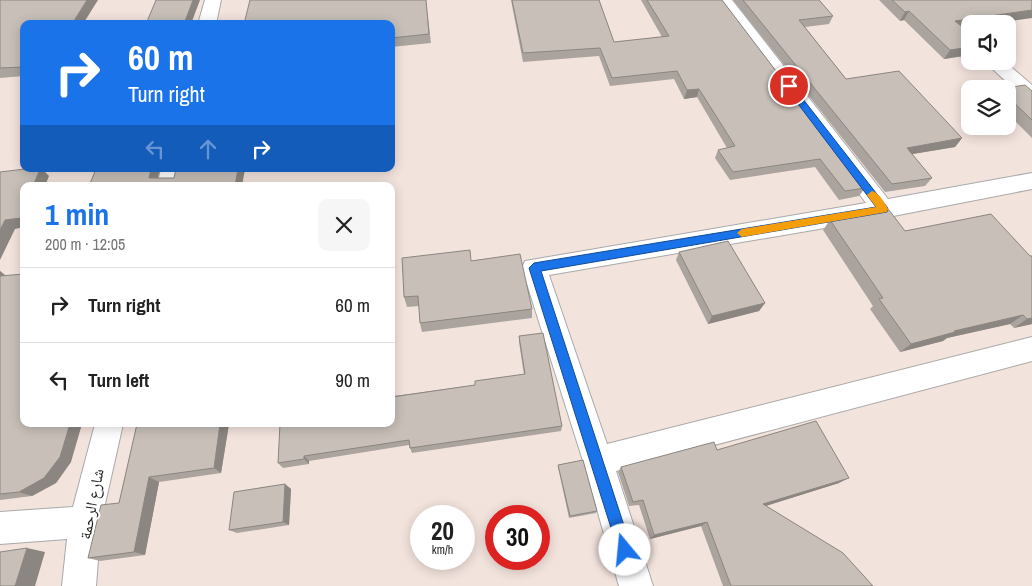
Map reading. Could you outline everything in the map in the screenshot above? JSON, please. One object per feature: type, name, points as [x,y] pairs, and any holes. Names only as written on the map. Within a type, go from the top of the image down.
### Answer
[{"type":"street","points":[[208,20],[213,0]]},
{"type":"street","points":[[723,0],[883,209]]},
{"type":"street","points":[[1003,70],[1032,95]]},
{"type":"street","points":[[636,586],[598,461],[534,268],[883,209],[1032,180]]},
{"type":"street","points":[[598,461],[1032,349]]},
{"type":"street","name":"شارع الرحمة","points":[[79,586],[85,522],[108,427]]},
{"type":"street","points":[[0,528],[85,522]]},
{"type":"shaded area","points":[[0,0],[1032,0],[1032,586],[0,586]]},
{"type":"building","points":[[0,0],[87,0],[74,20],[20,20],[20,67],[0,68]]},
{"type":"building","points":[[156,0],[193,0],[186,20],[148,20]]},
{"type":"building","points":[[250,0],[426,0],[429,34],[395,38],[395,20],[245,20]]},
{"type":"building","points":[[512,0],[599,0],[614,42],[669,36],[647,0],[722,0],[865,188],[845,191],[820,159],[733,172],[718,150],[735,146],[699,89],[687,90],[677,71],[612,78],[600,48],[523,53]]},
{"type":"building","points":[[743,0],[819,0],[833,16],[799,20],[846,79],[899,71],[962,138],[907,148],[932,178],[892,184]]},
{"type":"building","points":[[892,0],[1032,0],[1032,10],[997,15],[961,15],[961,20],[955,21],[961,26],[961,48],[950,50],[909,11],[905,12]]},
{"type":"building","points":[[1025,85],[1032,91],[1032,120],[1016,105],[1016,86]]},
{"type":"building","points":[[20,170],[20,172],[39,172],[35,182],[20,182],[20,218],[5,220],[0,230],[0,172]]},
{"type":"building","points":[[95,172],[150,172],[149,178],[174,178],[175,172],[237,172],[236,182],[91,182]]},
{"type":"building","points":[[889,210],[905,231],[991,214],[1032,256],[1032,318],[1027,319],[1023,315],[954,331],[911,344],[879,299],[883,298],[830,220]]},
{"type":"building","points":[[728,241],[765,303],[712,316],[679,252]]},
{"type":"building","points":[[470,250],[471,261],[520,254],[532,309],[420,323],[418,296],[404,297],[402,258]]},
{"type":"building","points":[[20,274],[20,427],[69,427],[60,457],[44,478],[19,492],[0,494],[0,276]]},
{"type":"building","points":[[543,333],[562,426],[410,448],[409,440],[304,456],[304,459],[278,463],[280,427],[395,427],[395,397],[475,385],[475,381],[525,374],[519,336]]},
{"type":"building","points":[[816,421],[849,478],[763,504],[843,553],[873,586],[731,586],[707,522],[654,535],[643,500],[633,502],[621,467],[714,442],[717,450]]},
{"type":"building","points":[[136,427],[220,427],[214,468],[149,477],[134,552],[88,558],[101,505],[119,503]]},
{"type":"building","points":[[583,460],[597,511],[570,516],[558,465]]},
{"type":"building","points":[[285,484],[283,522],[229,530],[234,492]]},
{"type":"building","points":[[27,548],[15,586],[0,586],[0,552]]},
{"type":"slow traffic","points":[[742,233],[883,209],[872,195]]},
{"type":"route","points":[[625,550],[598,461],[534,268],[883,209],[789,86]]}]
